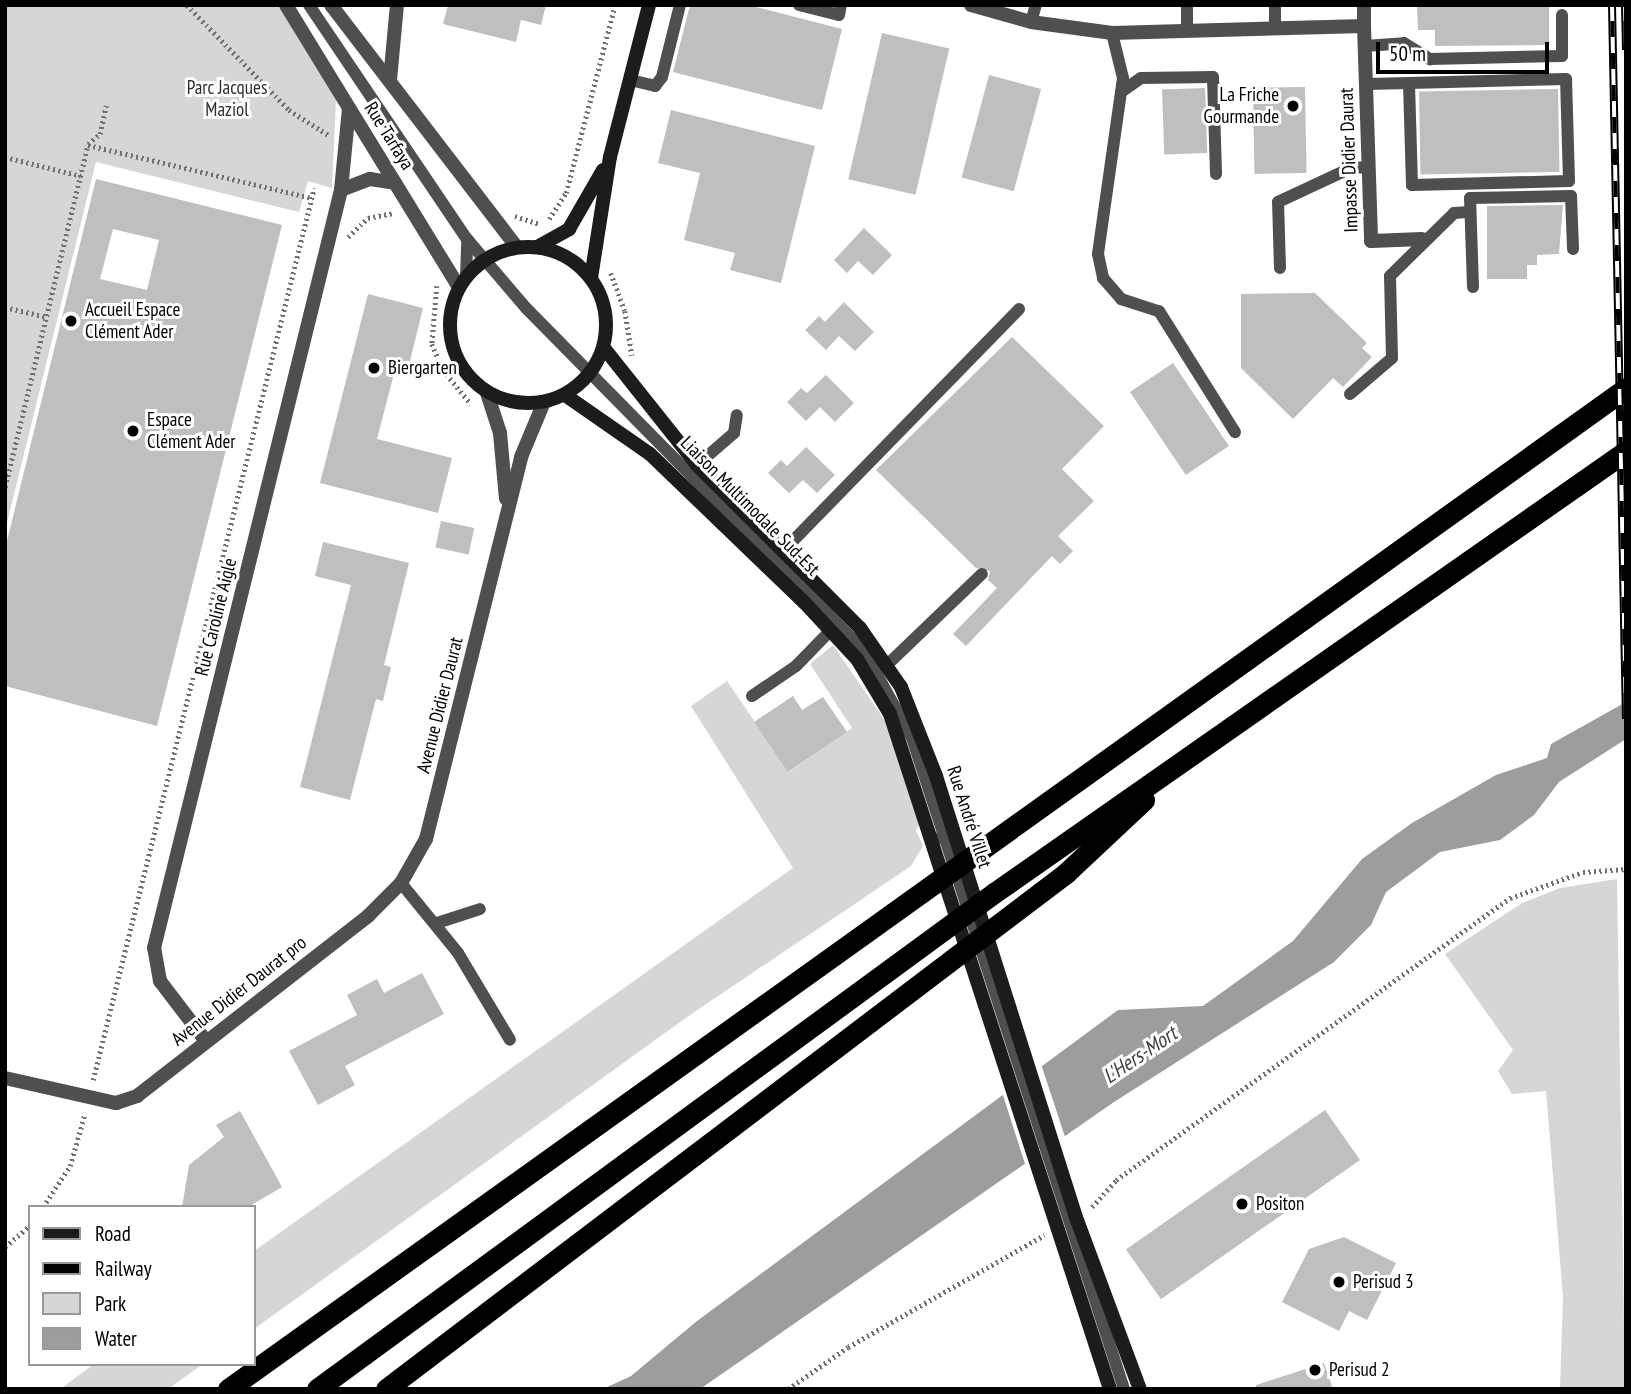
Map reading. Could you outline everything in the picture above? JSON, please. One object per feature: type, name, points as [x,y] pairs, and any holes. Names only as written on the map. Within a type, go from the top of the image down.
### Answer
[{"type":"highway","points":[[235,1385],[979,847],[1626,388]]},
{"type":"highway","points":[[317,1389],[994,892],[1626,451]]},
{"type":"highway","points":[[386,1389],[1066,873],[1200,746]]},
{"type":"main road","points":[[591,278],[593,249],[610,156],[649,5]]},
{"type":"main road","points":[[537,247],[569,229],[610,156]]},
{"type":"main road","points":[[517,247],[537,247],[567,257],[591,278],[606,312],[604,348],[589,376],[565,395],[544,402],[525,404],[487,393],[463,369],[453,345],[450,320],[463,282],[488,257],[517,247]]},
{"type":"main road","name":"Rue André Villet","points":[[604,348],[697,465],[860,628],[888,664],[917,721],[944,839],[1007,1036],[1110,1389]]},
{"type":"main road","name":"Rue André Villet","points":[[565,395],[594,411],[674,475],[831,630],[890,714],[944,839],[1007,1036],[1060,1217],[1140,1389]]},
{"type":"street","name":"Rue Tarfaya","points":[[286,5],[395,183],[463,282]]},
{"type":"street","name":"Rue Tarfaya","points":[[331,5],[517,247]]},
{"type":"street","points":[[390,80],[397,5]]},
{"type":"street","points":[[971,5],[1031,22],[1112,33],[1364,26]]},
{"type":"street","name":"Impasse Didier Daurat","points":[[1364,5],[1371,241],[1422,239]]},
{"type":"street","name":"Rue Caroline Aigle","points":[[205,1040],[160,981],[154,948],[339,196],[349,109]]},
{"type":"street","points":[[339,196],[370,179],[395,183]]},
{"type":"street","name":"Avenue Didier Daurat","points":[[487,393],[505,467],[503,531]]},
{"type":"street","name":"Avenue Didier Daurat","points":[[401,883],[426,839],[528,435],[544,402]]},
{"type":"street","name":"Avenue Didier Daurat pro","points":[[5,1078],[116,1103],[137,1096],[205,1040],[368,916],[401,883]]},
{"type":"lane","name":"Liaison Multimodale Sud-Est","points":[[309,5],[467,239],[488,257],[589,376],[864,651],[912,738],[944,839]]},
{"type":"lane","points":[[630,80],[655,86],[662,77],[680,5]]},
{"type":"lane","points":[[799,5],[839,15],[841,5]]},
{"type":"lane","points":[[1031,22],[1036,5]]},
{"type":"lane","points":[[1187,5],[1187,31]]},
{"type":"lane","points":[[1275,5],[1275,29]]},
{"type":"lane","points":[[1365,46],[1404,43],[1430,59],[1562,56],[1562,15]]},
{"type":"lane","points":[[1112,33],[1123,78],[1098,254],[1103,278],[1121,299],[1159,311],[1235,432]]},
{"type":"lane","points":[[1121,92],[1141,78],[1213,77],[1216,174]]},
{"type":"lane","points":[[1366,84],[1566,79],[1569,181],[1412,185],[1409,83]]},
{"type":"lane","points":[[1280,268],[1278,202],[1351,168],[1369,167]]},
{"type":"lane","points":[[1473,288],[1470,198],[1571,196],[1573,249]]},
{"type":"lane","points":[[1350,394],[1392,358],[1390,276],[1422,239],[1454,214],[1470,212]]},
{"type":"lane","points":[[463,282],[467,239]]},
{"type":"lane","points":[[783,551],[1019,309]]},
{"type":"lane","points":[[697,465],[734,433],[737,415]]},
{"type":"lane","points":[[888,664],[982,574]]},
{"type":"lane","points":[[752,696],[796,666],[831,630]]},
{"type":"lane","points":[[401,883],[437,923],[510,1040]]},
{"type":"lane","points":[[437,923],[480,909]]},
{"type":"lane","name":"Rue André Villet","points":[[1060,1217],[1124,1389]]},
{"type":"path","points":[[187,5],[289,110],[326,135],[346,139]]},
{"type":"path","points":[[504,211],[545,226],[566,193],[615,5]]},
{"type":"path","points":[[5,487],[88,145],[100,134],[107,106]]},
{"type":"path","points":[[88,145],[311,197],[339,196]]},
{"type":"path","points":[[5,157],[80,176]]},
{"type":"path","points":[[44,1205],[70,1166],[89,1098],[314,188]]},
{"type":"path","points":[[343,242],[368,218],[402,212]]},
{"type":"path","points":[[593,249],[618,289],[632,362]]},
{"type":"path","points":[[437,273],[432,344],[443,370],[476,412]]},
{"type":"path","points":[[5,307],[47,317]]},
{"type":"path","points":[[1088,1217],[1116,1180],[1510,898],[1572,875],[1626,869]]},
{"type":"path","points":[[788,1389],[848,1347],[1060,1217]]},
{"type":"path","points":[[5,1247],[28,1227]]},
{"type":"green space","name":"Parc Jacques Maziol","points":[[5,5],[282,5],[336,100],[332,188],[308,181],[299,212],[96,162],[5,531]]},
{"type":"green space","points":[[833,645],[888,725],[920,824],[916,830],[923,846],[911,866],[690,1015],[256,1328],[256,1250],[793,868],[691,706],[727,681],[789,772],[852,728],[810,664]]},
{"type":"green space","points":[[1617,879],[1625,1389],[1560,1389],[1563,1297],[1546,1091],[1512,1094],[1498,1071],[1513,1050],[1445,954],[1522,903],[1560,888]]},
{"type":"green space","points":[[91,1366],[200,1366],[168,1389],[60,1389]]},
{"type":"water","name":"L'Hers-Mort","points":[[1626,702],[1626,739],[1559,782],[1534,815],[1500,840],[1440,852],[1386,892],[1371,925],[1334,962],[1114,1102],[700,1389],[603,1389],[631,1376],[697,1321],[1118,1010],[1203,1006],[1293,941],[1362,859],[1412,823],[1496,775],[1547,758],[1551,744]]},
{"type":"pier","points":[[1041,1064],[1066,1140],[1026,1167],[1002,1092]]},
{"type":"building","points":[[448,5],[546,5],[541,25],[521,20],[516,42],[443,24]]},
{"type":"building","points":[[690,5],[748,5],[842,29],[822,110],[673,72]]},
{"type":"building","points":[[1417,5],[1549,5],[1549,45],[1435,46],[1435,30],[1418,30]]},
{"type":"building","points":[[882,33],[949,49],[915,195],[848,179]]},
{"type":"building","points":[[989,75],[1041,89],[1014,191],[962,177]]},
{"type":"building","points":[[1305,87],[1307,173],[1255,174],[1253,88]]},
{"type":"building","points":[[1205,88],[1207,153],[1164,154],[1162,90]]},
{"type":"building","points":[[1558,89],[1559,172],[1420,174],[1419,91]]},
{"type":"building","points":[[671,110],[815,146],[781,283],[730,270],[735,253],[684,240],[700,173],[658,163]]},
{"type":"building","name":"Espace Clément Ader","points":[[96,179],[282,225],[157,726],[5,686],[5,549]],"holes":[[[113,229],[159,240],[147,290],[100,279]]]},
{"type":"building","points":[[1563,205],[1559,254],[1537,255],[1537,265],[1527,265],[1527,279],[1487,279],[1487,206]]},
{"type":"building","points":[[864,228],[892,255],[873,275],[858,261],[847,273],[834,260]]},
{"type":"building","points":[[1315,293],[1367,343],[1362,348],[1372,357],[1343,387],[1333,378],[1293,419],[1241,368],[1241,294]]},
{"type":"building","points":[[368,294],[423,308],[408,369],[396,366],[377,439],[452,458],[438,513],[320,483]]},
{"type":"building","points":[[844,302],[874,332],[855,351],[839,336],[826,350],[805,330],[819,316],[825,322]]},
{"type":"building","points":[[1012,337],[1104,426],[1062,469],[1094,501],[1058,536],[1073,551],[1060,564],[1052,556],[966,646],[953,634],[997,588],[988,580],[990,571],[976,568],[876,470]]},
{"type":"building","points":[[1173,363],[1229,446],[1186,475],[1130,392]]},
{"type":"building","points":[[826,375],[854,403],[835,422],[820,407],[806,421],[787,402],[801,388],[807,393]]},
{"type":"building","points":[[806,447],[835,475],[817,493],[803,480],[789,493],[768,473],[781,460],[787,466]]},
{"type":"building","points":[[441,521],[474,528],[469,554],[435,547]]},
{"type":"building","points":[[323,542],[409,563],[384,665],[391,667],[383,701],[376,699],[350,800],[300,787],[351,585],[315,576]]},
{"type":"building","points":[[793,696],[802,710],[823,697],[847,732],[788,772],[754,722]]},
{"type":"building","points":[[422,973],[444,1014],[345,1066],[355,1085],[318,1105],[289,1051],[357,1015],[347,995],[377,979],[384,993]]},
{"type":"building","name":"Positon","points":[[1325,1110],[1360,1160],[1161,1299],[1126,1249]]},
{"type":"building","points":[[240,1111],[282,1187],[251,1205],[182,1205],[189,1165],[224,1137],[216,1125]]},
{"type":"building","name":"Perisud 3","points":[[1344,1237],[1396,1263],[1367,1320],[1349,1311],[1339,1331],[1282,1302],[1309,1249]]},
{"type":"building","name":"Perisud 2","points":[[1324,1363],[1333,1389],[1256,1389],[1256,1385]]},
{"type":"railway","points":[[1612,5],[1626,719]]},
{"type":"railway","points":[[1625,5],[1626,50]]},
{"type":"place","name":"La Friche Gourmande","points":[[1293,106]]},
{"type":"place","name":"Accueil Espace Clément Ader","points":[[71,321]]},
{"type":"place","name":"Biergarten","points":[[374,368]]},
{"type":"place","name":"Espace Clément Ader","points":[[133,431]]},
{"type":"place","name":"Positon","points":[[1242,1204]]},
{"type":"place","name":"Perisud 3","points":[[1339,1282]]},
{"type":"place","name":"Perisud 2","points":[[1315,1370]]}]
